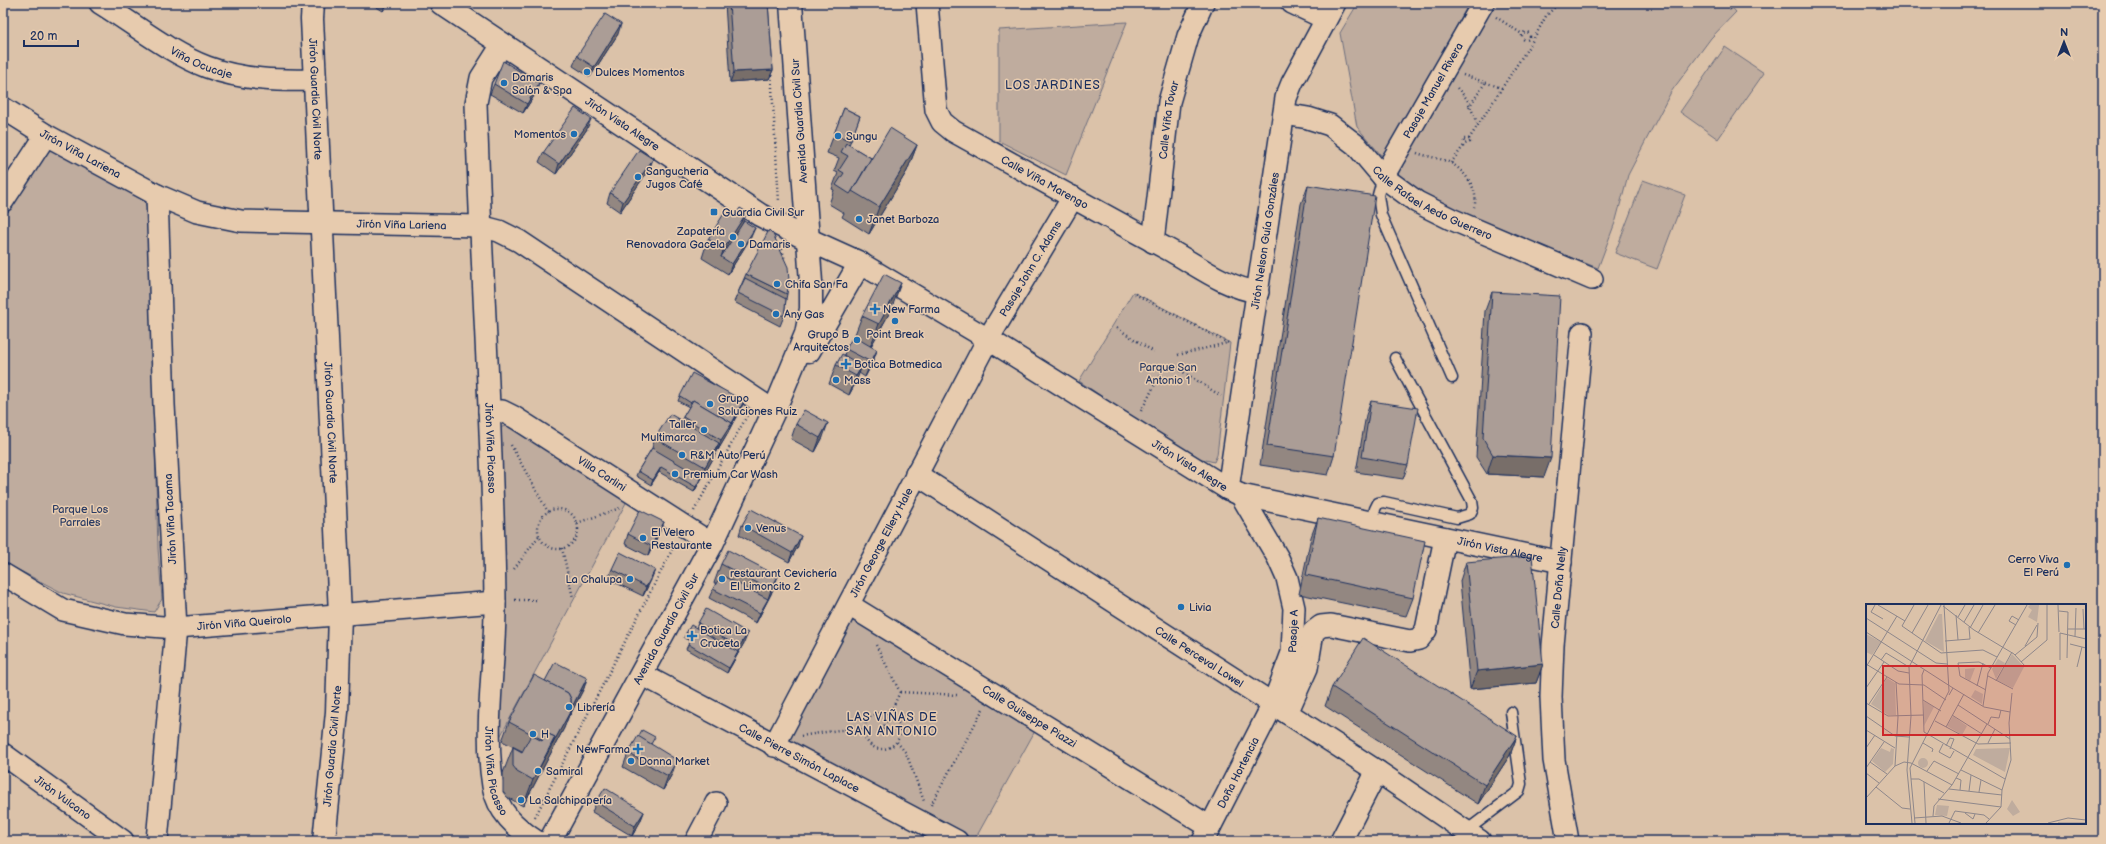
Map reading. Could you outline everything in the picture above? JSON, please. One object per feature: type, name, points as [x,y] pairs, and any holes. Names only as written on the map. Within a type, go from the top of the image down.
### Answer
[{"type":"main road","name":"Jirón Vista Alegre","points":[[441,3],[760,214],[807,239]]},
{"type":"main road","name":"Avenida Guardia Civil Sur","points":[[550,841],[712,544],[774,411],[806,334],[811,309],[791,3]]},
{"type":"main road","name":"Jirón Guardia Civil Norte","points":[[309,5],[315,80],[320,223],[340,614],[337,712],[324,841]]},
{"type":"main road","points":[[807,239],[860,263]]},
{"type":"main road","name":"Avenida Guardia Civil Sur","points":[[774,411],[860,263]]},
{"type":"street","name":"Viña Ocucaje","points":[[100,3],[186,58],[207,67],[250,78],[277,81],[315,80]]},
{"type":"street","name":"Calle Viña Marengo","points":[[927,3],[936,110],[942,122],[952,131],[1231,284],[1245,290],[1258,292]]},
{"type":"street","name":"Calle Viña Tovar","points":[[1153,242],[1169,102],[1188,36],[1203,3]]},
{"type":"street","points":[[1292,3],[1330,11]]},
{"type":"street","name":"Pasaje Manuel Rivera","points":[[1383,177],[1487,8]]},
{"type":"street","name":"Jirón Nelson Guía Gonzáles","points":[[1235,492],[1258,292],[1286,98],[1292,83],[1330,11]]},
{"type":"street","name":"Jirón Viña Picasso","points":[[502,44],[481,78],[477,91],[480,226],[489,411],[505,601],[489,753],[493,787],[502,812],[513,824],[536,841]]},
{"type":"street","name":"Jirón Viña Lariena","points":[[3,108],[46,135],[157,195],[197,212],[241,221],[480,226],[499,231],[519,241],[755,400],[774,411]]},
{"type":"street","name":"Calle Rafael Aedo Guerrero","points":[[1284,114],[1308,118],[1330,125],[1356,145],[1383,177],[1417,202],[1451,219],[1592,279]]},
{"type":"street","points":[[3,201],[46,135]]},
{"type":"street","name":"Jirón Viña Tacama","points":[[157,195],[164,405],[176,628],[157,841]]},
{"type":"street","name":"Pasaje John C. Adams","points":[[988,339],[1073,197]]},
{"type":"street","name":"Jirón Vista Alegre","points":[[860,263],[988,339],[1235,492],[1372,523],[1561,562]]},
{"type":"street","name":"Calle Doña Nelly","points":[[1568,841],[1554,760],[1551,697],[1561,562],[1582,333]]},
{"type":"street","name":"Jirón George Ellery Hale","points":[[774,746],[988,339]]},
{"type":"street","name":"Villa Carlini","points":[[489,411],[502,411],[514,417],[680,532],[712,544]]},
{"type":"street","name":"Calle Perceval Lowel","points":[[916,474],[1377,771],[1473,836]]},
{"type":"street","name":"Pasaje A","points":[[1235,492],[1281,565],[1287,578],[1294,608],[1292,653],[1280,709]]},
{"type":"street","points":[[1280,709],[1307,668],[1314,632],[1320,626],[1331,625],[1410,641],[1419,638],[1426,630],[1445,538]]},
{"type":"street","name":"Jirón Viña Queirolo","points":[[3,574],[63,610],[125,624],[176,628],[505,601]]},
{"type":"street","name":"Calle Guiseppe Piazzi","points":[[849,605],[992,692],[1206,834]]},
{"type":"street","name":"Calle Pierre Simón Laplace","points":[[641,674],[774,746],[957,841]]},
{"type":"street","name":"Doña Hortencia","points":[[1206,834],[1280,709]]},
{"type":"street","name":"Jirón Vulcano","points":[[3,754],[123,841]]},
{"type":"street","points":[[1342,841],[1377,771]]},
{"type":"street","points":[[696,841],[716,803]]},
{"type":"lane","points":[[1383,177],[1378,195],[1382,214],[1452,378]]},
{"type":"lane","points":[[1372,523],[1378,503],[1384,502],[1457,518],[1470,514],[1473,508],[1472,501],[1395,358]]},
{"type":"lane","points":[[1473,836],[1519,791],[1521,784],[1511,712]]},
{"type":"path","points":[[1451,163],[1465,144],[1470,142],[1469,139],[1533,40],[1546,16],[1559,3]]},
{"type":"path","points":[[1725,3],[1731,10]]},
{"type":"path","points":[[1487,8],[1522,34],[1523,39],[1526,40],[1530,38]]},
{"type":"path","points":[[1522,34],[1525,32],[1529,33],[1530,38],[1533,40]]},
{"type":"path","points":[[771,70],[779,187],[779,224],[786,262]]},
{"type":"path","points":[[1457,73],[1502,88]]},
{"type":"path","points":[[1469,107],[1485,83]]},
{"type":"path","points":[[1450,84],[1463,93],[1478,125]]},
{"type":"path","points":[[1465,144],[1463,139],[1469,139]]},
{"type":"path","points":[[1412,152],[1451,163],[1461,172],[1475,192],[1476,199],[1472,210]]},
{"type":"path","points":[[1135,294],[1228,343],[1178,355]]},
{"type":"path","points":[[1117,328],[1154,352]]},
{"type":"path","points":[[1177,368],[1221,396]]},
{"type":"path","points":[[1141,412],[1161,373]]},
{"type":"path","points":[[534,819],[680,532],[692,514],[755,400]]},
{"type":"path","points":[[509,441],[548,512]]},
{"type":"path","points":[[577,523],[622,508]]},
{"type":"path","points":[[509,575],[539,536],[540,522],[548,512],[562,510],[570,513],[577,523],[578,533],[575,540],[562,548],[551,548],[546,545],[539,536]]},
{"type":"path","points":[[562,548],[573,598]]},
{"type":"path","points":[[505,601],[537,600]]},
{"type":"path","points":[[872,638],[900,692]]},
{"type":"path","points":[[900,692],[962,695]]},
{"type":"path","points":[[881,733],[900,692]]},
{"type":"path","points":[[928,811],[992,692]]},
{"type":"path","points":[[876,714],[889,715],[899,724],[900,730],[897,742],[891,748],[883,750],[875,748],[869,744],[865,737],[864,729],[870,718],[876,714]]},
{"type":"path","points":[[796,737],[839,730],[864,729]]},
{"type":"path","points":[[897,742],[906,753],[925,804]]},
{"type":"green space","points":[[1358,3],[1469,3],[1386,155],[1381,155],[1357,127],[1340,33]]},
{"type":"green space","points":[[1488,3],[1728,3],[1736,12],[1711,38],[1671,92],[1628,175],[1616,220],[1598,268],[1477,221],[1423,193],[1391,169]]},
{"type":"green space","points":[[1127,22],[1066,175],[999,141],[999,30]]},
{"type":"green space","points":[[1725,47],[1764,73],[1718,139],[1680,112]]},
{"type":"green space","name":"Parque Los Parrales","points":[[50,148],[135,195],[145,202],[148,212],[158,548],[162,599],[154,612],[116,607],[63,593],[3,562],[3,215],[44,152]]},
{"type":"green space","points":[[1643,180],[1685,195],[1657,269],[1615,253]]},
{"type":"green space","name":"Parque San Antonio 1","points":[[1133,292],[1230,343],[1217,455],[1214,462],[1190,456],[1079,381]]},
{"type":"green space","points":[[510,425],[627,501],[500,737],[503,635],[498,428]]},
{"type":"green space","points":[[854,614],[1035,731],[974,841],[785,738]]},
{"type":"building","points":[[729,3],[768,3],[773,70],[734,72]]},
{"type":"building","points":[[605,14],[621,24],[594,67],[577,56]]},
{"type":"building","points":[[503,61],[539,83],[527,104],[494,84]]},
{"type":"building","points":[[575,108],[591,119],[559,164],[543,153]]},
{"type":"building","points":[[844,108],[860,116],[851,141],[834,134]]},
{"type":"building","points":[[890,128],[917,145],[879,207],[852,191]]},
{"type":"building","points":[[846,143],[871,158],[850,194],[836,185],[844,173],[839,170],[848,156],[841,152]]},
{"type":"building","points":[[639,150],[653,159],[623,202],[610,193]]},
{"type":"building","points":[[1308,185],[1375,196],[1334,456],[1267,446]]},
{"type":"building","points":[[740,208],[747,212],[724,248],[708,239],[725,212],[734,217]]},
{"type":"building","points":[[744,221],[755,228],[732,264],[721,257]]},
{"type":"building","points":[[769,230],[773,234],[788,267],[789,281],[787,294],[746,274]]},
{"type":"building","points":[[884,274],[901,283],[879,324],[862,316]]},
{"type":"building","points":[[745,278],[786,299],[784,316],[738,293]]},
{"type":"building","points":[[1492,292],[1560,296],[1551,458],[1493,455],[1483,438]]},
{"type":"building","points":[[853,336],[877,350],[871,362],[846,349]]},
{"type":"building","points":[[842,354],[862,366],[856,376],[836,365]]},
{"type":"building","name":"Grupo Soluciones Ruiz","points":[[692,373],[744,401],[732,423],[693,400],[691,403],[680,396]]},
{"type":"building","points":[[693,400],[732,423],[721,440],[683,417]]},
{"type":"building","points":[[1371,401],[1418,408],[1408,465],[1362,457]]},
{"type":"building","points":[[804,410],[828,423],[820,438],[796,424]]},
{"type":"building","points":[[670,414],[719,443],[705,467],[655,438]]},
{"type":"building","name":"Premium Car Wash","points":[[652,448],[701,477],[696,487],[661,467],[653,480],[638,471]]},
{"type":"building","points":[[751,509],[801,536],[792,553],[742,525]]},
{"type":"building","points":[[640,510],[664,522],[651,546],[628,534]]},
{"type":"building","points":[[1318,518],[1425,541],[1413,598],[1306,575]]},
{"type":"building","points":[[728,550],[778,576],[771,590],[721,564]]},
{"type":"building","points":[[620,552],[655,570],[646,587],[612,569]]},
{"type":"building","points":[[1532,556],[1543,664],[1477,671],[1466,562]]},
{"type":"building","points":[[721,575],[768,599],[760,613],[713,589]]},
{"type":"building","points":[[706,609],[748,633],[739,647],[698,623]]},
{"type":"building","points":[[691,625],[738,652],[729,668],[688,644],[693,636],[686,633]]},
{"type":"building","points":[[1363,638],[1517,736],[1485,785],[1332,687]]},
{"type":"building","points":[[555,662],[587,678],[573,705],[571,704],[571,699],[568,693],[545,681]]},
{"type":"building","points":[[534,675],[568,693],[571,699],[571,710],[552,745],[555,737],[546,733],[543,740],[509,722]]},
{"type":"building","points":[[642,730],[655,737],[651,744],[638,737]]},
{"type":"building","points":[[546,733],[555,737],[533,780],[517,771],[513,766],[513,747],[522,752],[531,735],[542,741]]},
{"type":"building","points":[[638,736],[677,760],[668,776],[628,753]]},
{"type":"building","points":[[605,788],[644,812],[635,826],[596,802]]},
{"type":"place","name":"Dulces Momentos","points":[[587,72]]},
{"type":"place","name":"Damaris Salón & Spa","points":[[504,83]]},
{"type":"place","name":"Momentos","points":[[574,134]]},
{"type":"place","name":"Sungu","points":[[838,136]]},
{"type":"place","name":"Sangucheria Jugos Café","points":[[638,177]]},
{"type":"place","name":"Guardia Civil Sur","points":[[714,212]]},
{"type":"place","name":"Janet Barboza","points":[[859,219]]},
{"type":"place","name":"Zapatería Renovadora Gacela","points":[[733,237]]},
{"type":"place","name":"Damaris","points":[[741,244]]},
{"type":"place","name":"Chifa San Fa","points":[[777,284]]},
{"type":"place","name":"New Farma","points":[[875,309]]},
{"type":"place","name":"Any Gas","points":[[776,314]]},
{"type":"place","name":"Point Break","points":[[895,321]]},
{"type":"place","name":"Grupo B Arquitectos","points":[[857,340]]},
{"type":"place","name":"Botica Botmedica","points":[[846,364]]},
{"type":"place","name":"Mass","points":[[836,380]]},
{"type":"place","name":"Grupo Soluciones Ruiz","points":[[710,404]]},
{"type":"place","name":"Taller Multimarca","points":[[704,430]]},
{"type":"place","name":"R&M Auto Perú","points":[[682,455]]},
{"type":"place","name":"Premium Car Wash","points":[[675,474]]},
{"type":"place","name":"Venus","points":[[748,528]]},
{"type":"place","name":"El Velero Restaurante","points":[[643,538]]},
{"type":"place","name":"Cerro Viva El Perú","points":[[2067,565]]},
{"type":"place","name":"La Chalupa","points":[[630,579]]},
{"type":"place","name":"restaurant Cevichería El Limoncito 2","points":[[722,579]]},
{"type":"place","name":"Livia","points":[[1181,607]]},
{"type":"place","name":"Botica La Cruceta","points":[[692,636]]},
{"type":"place","name":"Librería","points":[[569,707]]},
{"type":"place","name":"H","points":[[533,734]]},
{"type":"place","name":"NewFarma","points":[[638,749]]},
{"type":"place","name":"Donna Market","points":[[631,761]]},
{"type":"place","name":"Samiral","points":[[538,771]]},
{"type":"place","name":"La Salchipapería","points":[[521,800]]},
{"type":"district","name":"LOS JARDINES","points":[[1053,85]]},
{"type":"district","name":"LAS VIÑAS DE SAN ANTONIO","points":[[892,724]]}]
